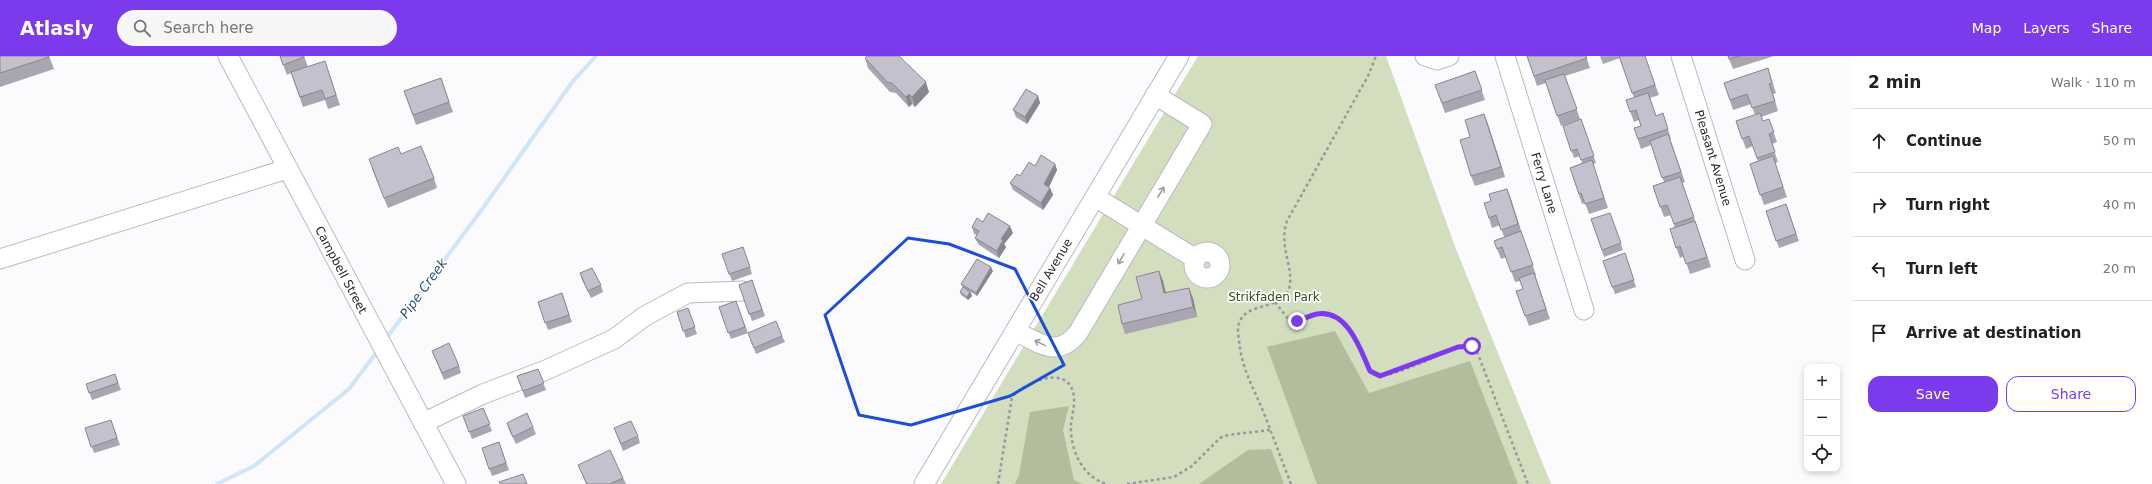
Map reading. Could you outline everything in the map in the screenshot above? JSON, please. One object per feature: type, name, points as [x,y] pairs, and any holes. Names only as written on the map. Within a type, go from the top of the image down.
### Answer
[{"type":"street","name":"Campbell Street","points":[[228,56],[456,484]]},
{"type":"street","name":"Bell Avenue","points":[[924,484],[1178,56]]},
{"type":"street","points":[[1425,56],[1437,60],[1449,56]]},
{"type":"street","name":"Ferry Lane","points":[[1505,56],[1584,310]]},
{"type":"street","name":"Pleasant Avenue","points":[[1681,56],[1745,260]]},
{"type":"street","points":[[1015,331],[1051,348],[1059,348],[1070,343],[1078,333],[1202,124],[1155,95]]},
{"type":"street","points":[[0,259],[287,169]]},
{"type":"street","points":[[1095,197],[1196,259]]},
{"type":"street","points":[[423,423],[483,394],[546,370],[614,339],[645,316],[688,292],[743,290]]},
{"type":"path","points":[[1291,484],[1270,430],[1245,374],[1240,358],[1238,326],[1241,319],[1249,312],[1275,302],[1282,298],[1288,290],[1290,283],[1283,240],[1287,220],[1368,76],[1376,56]]},
{"type":"path","points":[[1275,302],[1282,314],[1289,320],[1297,321],[1318,314],[1324,314],[1344,324],[1355,336],[1370,371],[1376,375],[1390,374],[1458,347],[1469,345],[1476,349],[1528,484]]},
{"type":"path","points":[[998,484],[1012,397],[1027,385],[1041,380],[1056,378],[1068,382],[1075,397],[1071,426],[1073,446],[1077,459],[1097,480],[1106,484]]},
{"type":"path","points":[[1127,484],[1174,477],[1192,466],[1220,438],[1228,435],[1270,430]]},
{"type":"highlighted area","points":[[908,238],[949,244],[1015,269],[1064,365],[1010,396],[911,425],[859,415],[825,315]]},
{"type":"green space","name":"Strikfaden Park","points":[[1198,56],[1386,56],[1456,249],[1551,484],[941,484]]},
{"type":"green space","points":[[1335,331],[1369,393],[1470,361],[1518,484],[1317,484],[1267,347]]},
{"type":"green space","points":[[1069,406],[1063,430],[1074,480],[1082,484],[1015,484],[1019,475],[1030,412]]},
{"type":"green space","points":[[1271,449],[1284,484],[1199,484],[1248,450]]},
{"type":"building","points":[[0,56],[49,56],[49,57],[0,73]]},
{"type":"building","points":[[280,56],[304,56],[304,57],[283,65]]},
{"type":"building","points":[[867,56],[899,56],[926,82],[912,97],[909,94],[906,97],[892,83],[887,82],[865,58]]},
{"type":"building","points":[[1527,56],[1586,56],[1587,58],[1534,76]]},
{"type":"building","points":[[1619,56],[1645,56],[1655,85],[1632,93]]},
{"type":"building","points":[[1728,56],[1740,56],[1729,59]]},
{"type":"building","points":[[325,61],[336,95],[325,99],[322,90],[300,97],[291,72]]},
{"type":"building","points":[[1768,68],[1772,83],[1769,84],[1775,101],[1752,108],[1747,94],[1730,100],[1724,83]]},
{"type":"building","points":[[1475,71],[1482,90],[1442,103],[1435,85]]},
{"type":"building","points":[[1564,74],[1577,109],[1557,116],[1545,80]]},
{"type":"building","points":[[441,78],[449,102],[413,115],[404,91]]},
{"type":"building","points":[[1026,89],[1038,96],[1025,117],[1013,110]]},
{"type":"building","points":[[1648,93],[1656,116],[1663,113],[1668,129],[1638,139],[1634,128],[1641,126],[1636,110],[1630,112],[1626,100]]},
{"type":"building","points":[[1760,113],[1763,121],[1769,119],[1774,132],[1769,134],[1775,152],[1757,158],[1749,136],[1742,139],[1736,121]]},
{"type":"building","points":[[1484,114],[1501,167],[1471,176],[1460,140],[1470,137],[1465,120]]},
{"type":"building","points":[[1581,119],[1594,156],[1581,160],[1577,149],[1571,151],[1563,126]]},
{"type":"building","points":[[1668,134],[1681,172],[1662,178],[1650,141]]},
{"type":"building","points":[[421,146],[434,178],[384,198],[369,159],[398,147],[401,154]]},
{"type":"building","points":[[1041,155],[1055,164],[1044,184],[1050,188],[1041,203],[1010,183],[1017,174],[1020,176],[1029,162],[1035,166]]},
{"type":"building","points":[[1773,156],[1783,187],[1760,195],[1750,164]]},
{"type":"building","points":[[1592,160],[1604,198],[1585,204],[1581,193],[1579,194],[1570,168]]},
{"type":"building","points":[[1680,177],[1694,217],[1674,224],[1667,205],[1660,207],[1653,186]]},
{"type":"building","points":[[1507,189],[1518,224],[1501,230],[1496,215],[1489,218],[1484,203],[1491,201],[1489,194]]},
{"type":"building","points":[[1786,204],[1796,234],[1776,241],[1766,211]]},
{"type":"building","points":[[988,213],[1010,226],[1001,239],[1003,240],[997,251],[975,238],[979,231],[972,227],[977,218],[983,222]]},
{"type":"building","points":[[1610,213],[1621,243],[1602,250],[1591,219]]},
{"type":"building","points":[[1695,221],[1707,257],[1686,264],[1680,246],[1676,248],[1670,229]]},
{"type":"building","points":[[1521,231],[1533,265],[1511,272],[1502,247],[1497,249],[1494,241]]},
{"type":"building","points":[[743,247],[750,267],[729,274],[722,254]]},
{"type":"building","points":[[1625,253],[1634,280],[1612,287],[1603,261]]},
{"type":"building","points":[[977,259],[991,267],[976,293],[961,284]]},
{"type":"building","points":[[592,268],[601,285],[588,291],[580,273]]},
{"type":"building","points":[[1159,271],[1164,293],[1189,288],[1193,307],[1122,324],[1118,305],[1142,299],[1136,277]]},
{"type":"building","points":[[1534,273],[1546,309],[1525,316],[1516,291],[1523,289],[1519,278]]},
{"type":"building","points":[[752,280],[762,310],[749,314],[739,285]]},
{"type":"building","points":[[963,287],[970,292],[967,297],[960,292]]},
{"type":"building","points":[[562,293],[569,315],[545,323],[538,302]]},
{"type":"building","points":[[736,301],[745,327],[728,333],[719,307]]},
{"type":"building","points":[[688,308],[695,327],[683,331],[677,312]]},
{"type":"building","points":[[776,321],[782,336],[754,348],[748,333]]},
{"type":"building","points":[[449,343],[459,366],[442,373],[432,351]]},
{"type":"building","points":[[538,369],[544,383],[523,391],[517,376]]},
{"type":"building","points":[[115,374],[118,383],[89,393],[86,384]]},
{"type":"building","points":[[483,408],[490,424],[469,432],[463,416]]},
{"type":"building","points":[[527,413],[533,427],[513,437],[507,423]]},
{"type":"building","points":[[111,420],[117,438],[91,447],[85,428]]},
{"type":"building","points":[[631,421],[638,436],[621,444],[614,428]]},
{"type":"building","points":[[499,442],[506,463],[489,469],[482,448]]},
{"type":"building","points":[[610,450],[623,478],[610,484],[587,484],[578,465]]},
{"type":"building","points":[[523,474],[527,484],[500,484],[499,482]]},
{"type":"waterway","name":"Pipe Creek","points":[[385,340],[480,212],[573,81],[596,56]]},
{"type":"waterway","name":"Pipe Creek","points":[[217,484],[254,466],[349,389],[379,349]]},
{"type":"route","points":[[1297,321],[1318,314],[1324,314],[1337,319],[1355,336],[1372,374],[1380,376],[1390,374],[1458,347],[1465,345],[1472,346]]}]
